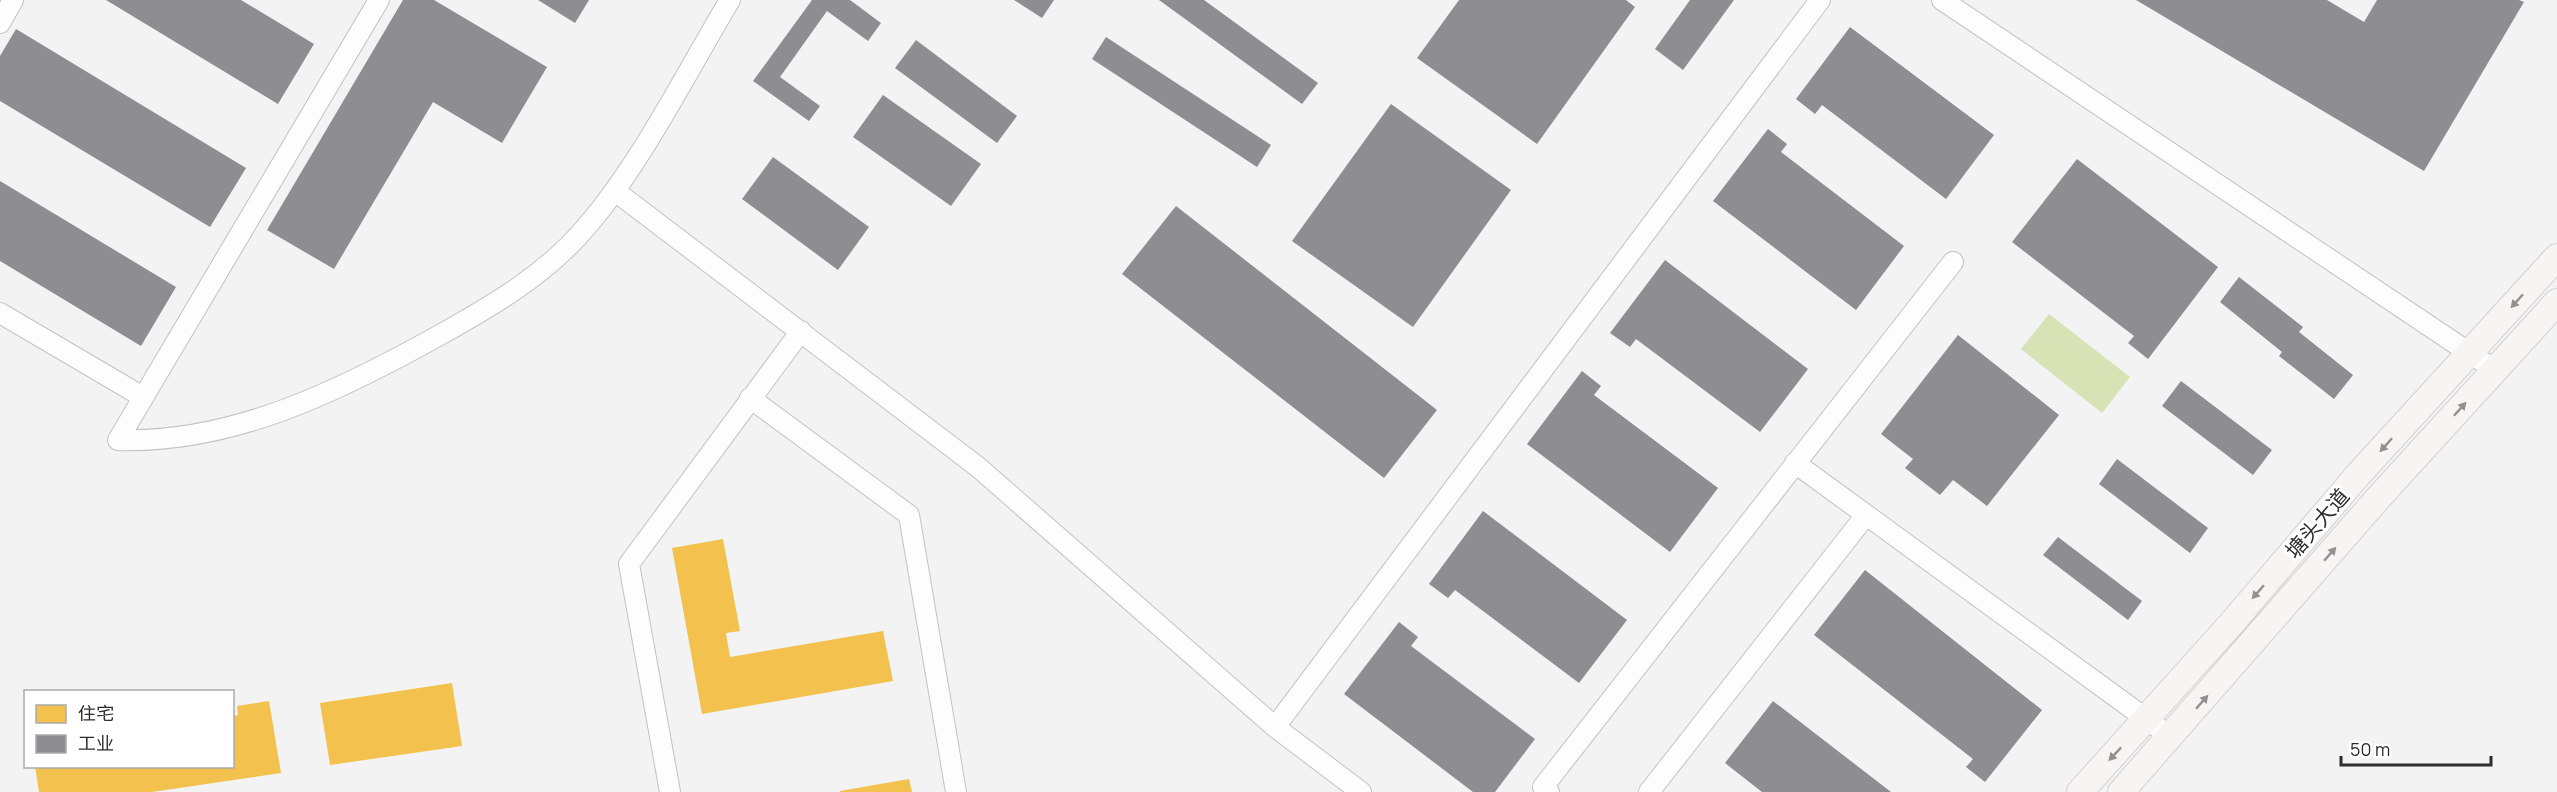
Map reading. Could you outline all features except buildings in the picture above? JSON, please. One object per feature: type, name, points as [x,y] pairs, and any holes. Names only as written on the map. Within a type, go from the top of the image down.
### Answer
[{"type":"main road","name":"塘头大道","points":[[2080,792],[2357,476],[2557,257]]},
{"type":"main road","name":"塘头大道","points":[[2121,792],[2380,496],[2557,302]]},
{"type":"street","points":[[0,23],[13,0]]},
{"type":"street","points":[[379,0],[118,440],[143,441],[190,436],[294,408],[394,360],[490,307],[555,259],[615,191],[730,0]]},
{"type":"street","points":[[1275,727],[1820,0]]},
{"type":"street","points":[[1942,0],[2495,370]]},
{"type":"street","points":[[615,191],[978,467],[1275,727],[1361,792]]},
{"type":"street","points":[[1550,792],[1543,787],[1953,262]]},
{"type":"street","points":[[0,313],[143,397]]},
{"type":"street","points":[[670,792],[628,564],[801,331]]},
{"type":"street","points":[[750,398],[909,515],[956,792]]},
{"type":"street","points":[[1795,464],[2171,737]]},
{"type":"street","points":[[1650,792],[1866,515]]},
{"type":"green space","points":[[2049,314],[2130,377],[2102,413],[2021,349]]}]
